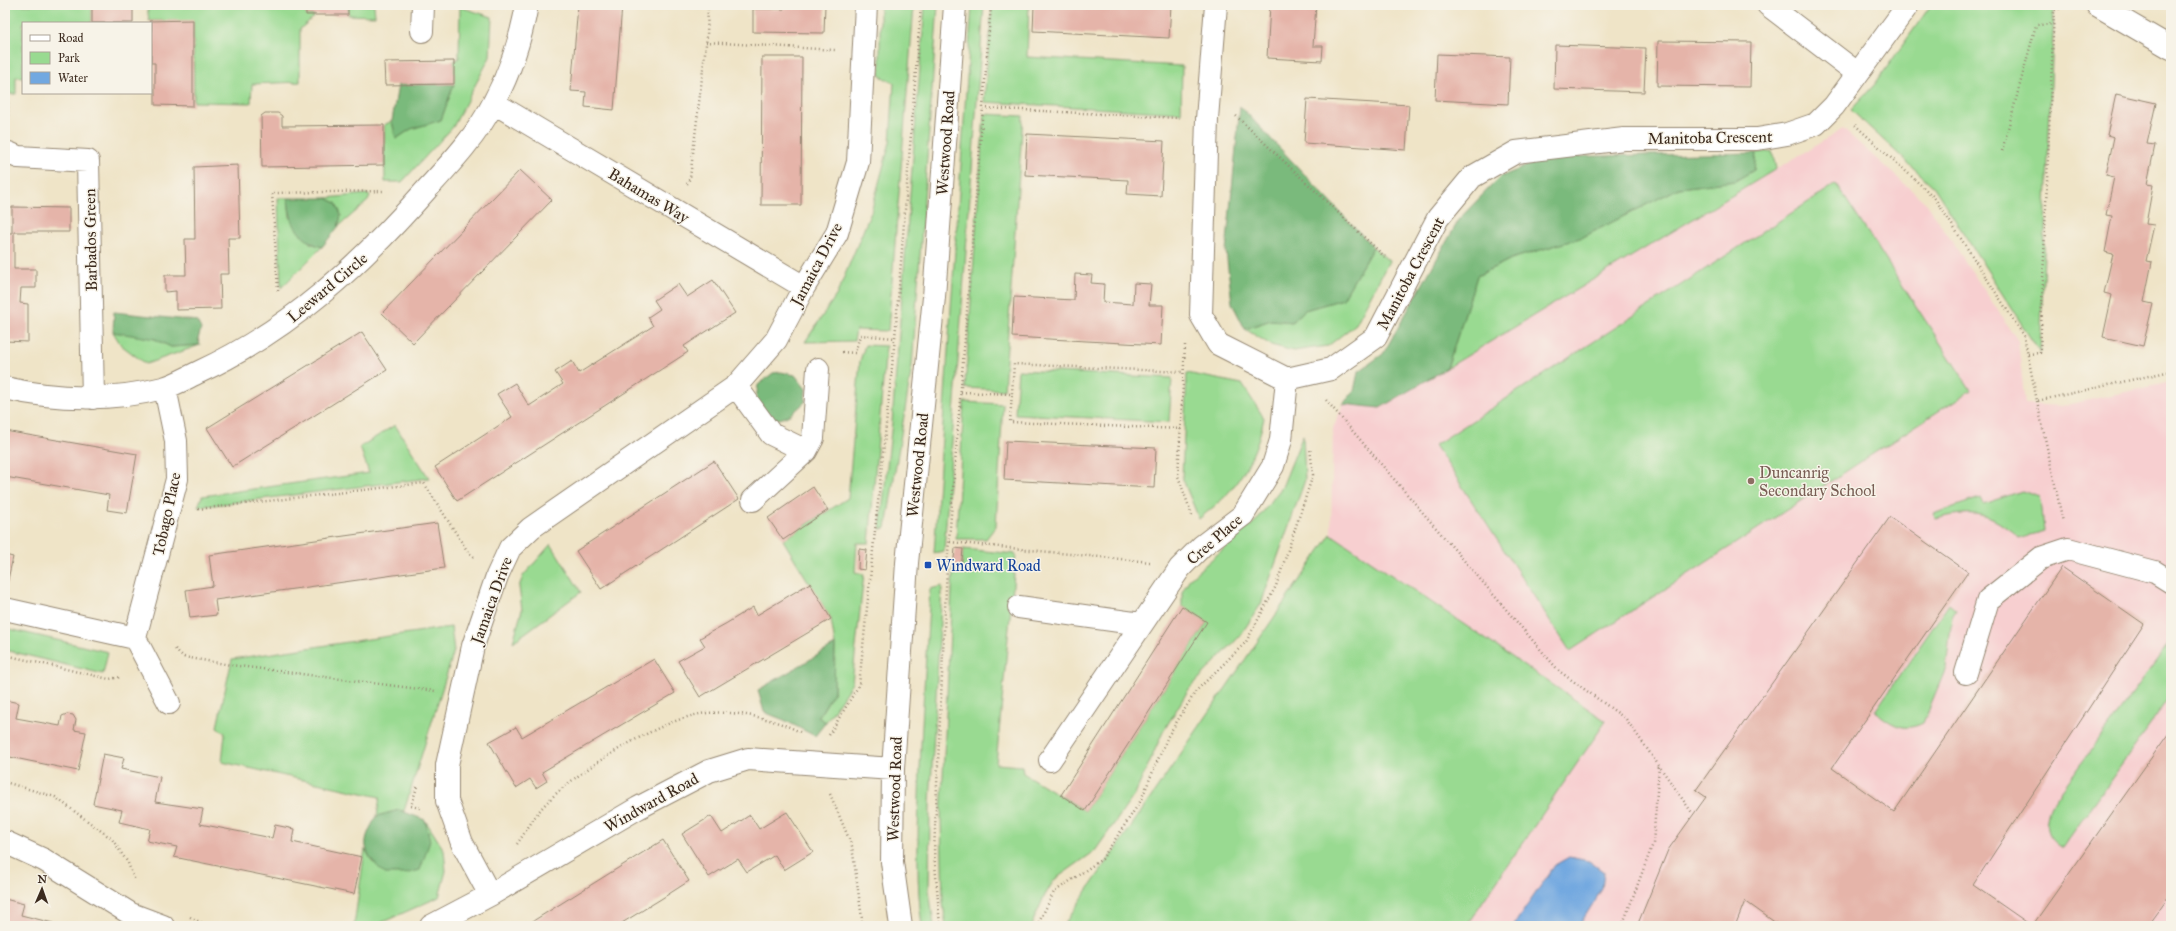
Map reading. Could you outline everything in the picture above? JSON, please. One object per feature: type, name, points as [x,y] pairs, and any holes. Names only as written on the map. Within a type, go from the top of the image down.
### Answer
[{"type":"street","points":[[422,31],[424,5]]},
{"type":"street","name":"Leeward Circle","points":[[5,388],[23,392],[93,398],[165,388],[228,359],[301,312],[386,237],[458,155],[494,103],[521,39],[528,5]]},
{"type":"street","name":"Jamaica Drive","points":[[490,895],[462,843],[447,801],[447,765],[473,646],[497,576],[510,548],[531,528],[736,386],[776,340],[804,287],[836,233],[858,162],[866,5]]},
{"type":"street","name":"Westwood Road","points":[[901,926],[892,862],[893,769],[907,563],[934,297],[956,5]]},
{"type":"street","points":[[1216,5],[1208,112],[1200,315],[1218,344],[1287,379]]},
{"type":"street","points":[[1768,5],[1857,73]]},
{"type":"street","name":"Manitoba Crescent","points":[[1287,379],[1331,369],[1376,337],[1438,218],[1472,177],[1516,152],[1624,139],[1757,139],[1787,134],[1816,124],[1834,106],[1908,5]]},
{"type":"street","points":[[2097,5],[2171,48]]},
{"type":"street","name":"Bahamas Way","points":[[494,103],[804,287]]},
{"type":"street","name":"Barbados Green","points":[[9,153],[18,157],[88,161],[93,398]]},
{"type":"street","points":[[753,500],[806,451],[813,438],[818,369]]},
{"type":"street","name":"Cree Place","points":[[1050,760],[1180,568],[1202,546],[1244,515],[1273,466],[1281,440],[1287,379]]},
{"type":"street","points":[[736,386],[771,434],[806,451]]},
{"type":"street","name":"Tobago Place","points":[[135,638],[177,479],[176,441],[165,388]]},
{"type":"street","points":[[1966,672],[1988,600],[2041,558],[2068,549],[2155,572],[2171,582]]},
{"type":"street","points":[[1019,607],[1141,624]]},
{"type":"street","points":[[5,609],[135,638],[169,703]]},
{"type":"street","name":"Windward Road","points":[[431,926],[490,895],[638,808],[709,771],[748,759],[819,755],[893,769]]},
{"type":"street","points":[[5,842],[44,860],[132,914],[164,926]]},
{"type":"path","points":[[673,209],[690,178],[706,42],[708,5]]},
{"type":"path","points":[[819,755],[859,685],[895,338],[921,5]]},
{"type":"path","points":[[940,926],[934,851],[950,542],[991,5]]},
{"type":"path","points":[[2028,354],[2040,353],[2054,10],[2073,5]]},
{"type":"path","points":[[2002,151],[2036,25],[2054,24]]},
{"type":"path","points":[[706,42],[864,51]]},
{"type":"path","points":[[1834,106],[1934,197],[2024,336],[2068,549]]},
{"type":"path","points":[[983,108],[1141,117],[1208,112],[1232,112],[1407,278]]},
{"type":"path","points":[[280,326],[272,193],[389,191],[414,204]]},
{"type":"path","points":[[1200,315],[1186,331],[1178,476],[1202,546]]},
{"type":"path","points":[[1181,429],[1010,422],[1014,364],[1183,372]]},
{"type":"path","points":[[2037,401],[2171,371]]},
{"type":"path","points":[[1312,373],[1317,389],[1559,671],[1626,719],[1693,814]]},
{"type":"path","points":[[961,392],[1012,394]]},
{"type":"path","points":[[1037,926],[1054,892],[1102,859],[1140,802],[1168,736],[1196,691],[1246,642],[1276,586],[1313,475],[1309,444]]},
{"type":"path","points":[[168,513],[424,483],[468,552],[497,576]]},
{"type":"path","points":[[950,542],[1146,561],[1180,568]]},
{"type":"path","points":[[169,645],[184,657],[462,695]]},
{"type":"path","points":[[5,655],[109,679],[152,672]]},
{"type":"path","points":[[514,880],[516,845],[542,809],[582,772],[658,728],[700,714],[739,714],[783,724],[800,732],[819,755],[852,846],[863,926]]},
{"type":"path","points":[[1622,926],[1653,844],[1659,764]]},
{"type":"path","points":[[5,782],[55,797],[112,839],[128,863],[137,886]]},
{"type":"path","points":[[186,916],[208,926]]},
{"type":"shaded area","name":"Duncanrig Secondary School","points":[[1843,129],[1927,204],[2018,341],[2025,404],[2061,406],[2171,382],[2171,926],[1063,926],[1331,534],[1333,428],[1343,404],[1380,408]]},
{"type":"green space","points":[[5,5],[92,5],[92,22],[22,22],[22,77],[16,77],[16,94],[5,94]]},
{"type":"green space","points":[[147,5],[306,5],[306,15],[315,16],[300,29],[300,82],[252,84],[251,103],[194,102],[193,21],[149,21]]},
{"type":"green space","points":[[348,5],[374,5],[375,16],[348,15]]},
{"type":"green space","points":[[880,5],[914,5],[888,331],[856,330],[854,341],[805,342],[837,294],[871,212],[890,142],[894,83],[880,76]]},
{"type":"green space","points":[[925,5],[938,5],[912,366],[886,528],[880,529],[892,422]]},
{"type":"green space","points":[[972,5],[984,5],[944,551],[934,553]]},
{"type":"green space","points":[[992,5],[1029,5],[1027,57],[1182,66],[1181,113],[984,102]]},
{"type":"green space","points":[[1931,5],[2045,5],[2054,10],[2040,353],[1934,187],[1851,110],[1875,84]]},
{"type":"green space","points":[[460,7],[492,17],[490,57],[453,127],[402,182],[385,182],[384,125],[392,121],[396,139],[411,129],[441,120],[454,84],[454,61],[459,58]]},
{"type":"green space","points":[[454,84],[441,120],[411,129],[396,139],[392,121],[398,85]]},
{"type":"green space","points":[[1240,106],[1373,247],[1343,299],[1305,310],[1292,322],[1271,320],[1245,329],[1232,303],[1226,251]]},
{"type":"green space","points":[[984,114],[1023,116],[1004,390],[965,388]]},
{"type":"green space","points":[[1772,151],[1776,169],[1447,368],[1477,276],[1511,259],[1583,237],[1679,188],[1735,181],[1754,170],[1756,153]]},
{"type":"green space","points":[[1756,153],[1754,170],[1735,181],[1679,188],[1583,237],[1511,259],[1477,276],[1447,368],[1380,408],[1343,404],[1354,391],[1358,372],[1383,354],[1460,218],[1500,177],[1549,157]]},
{"type":"green space","points":[[1836,184],[1971,390],[1570,651],[1435,445]]},
{"type":"green space","points":[[367,194],[370,196],[368,201],[338,227],[341,215],[336,203],[326,198]]},
{"type":"green space","points":[[278,198],[288,198],[290,217],[310,243],[322,247],[281,288]]},
{"type":"green space","points":[[288,198],[326,198],[336,203],[341,215],[338,227],[322,247],[313,244],[296,229],[291,215]]},
{"type":"green space","points":[[1373,247],[1389,261],[1356,324],[1328,346],[1293,351],[1271,345],[1245,329],[1271,320],[1292,322],[1305,310],[1343,299]]},
{"type":"green space","points":[[114,312],[197,321],[201,329],[198,339],[200,345],[171,347],[155,339],[113,332]]},
{"type":"green space","points":[[116,331],[155,339],[171,347],[200,345],[146,364],[121,345],[113,332]]},
{"type":"green space","points":[[865,345],[886,346],[869,543],[857,543],[855,572],[864,574],[852,683],[826,722],[818,718],[834,692],[835,645],[831,619],[783,540],[848,498],[860,361]]},
{"type":"green space","points":[[1018,370],[1172,378],[1169,422],[1015,414]]},
{"type":"green space","points":[[781,372],[795,375],[806,389],[805,402],[791,414],[782,418],[764,418],[756,400],[758,385],[773,373]]},
{"type":"green space","points":[[1187,373],[1242,384],[1264,418],[1259,438],[1242,475],[1226,496],[1199,519],[1182,477]]},
{"type":"green space","points":[[964,402],[1003,404],[996,526],[986,539],[956,539]]},
{"type":"green space","points":[[395,425],[429,478],[198,507],[202,496],[369,473],[360,447]]},
{"type":"green space","points":[[1303,435],[1305,480],[1261,604],[1240,636],[1189,689],[1163,732],[1135,794],[1095,851],[1054,880],[1044,897],[1031,926],[946,926],[943,903],[941,818],[953,569],[961,569],[963,549],[1016,554],[996,764],[1022,766],[1023,773],[1085,811],[1207,622],[1182,606],[1182,592],[1190,578],[1256,521],[1282,487]]},
{"type":"green space","points":[[2022,491],[2039,497],[2042,509],[2044,531],[2019,538],[1999,523],[1980,515],[1960,514],[1936,519],[1933,514],[1980,498],[1983,504]]},
{"type":"green space","points":[[1331,534],[1606,721],[1466,926],[1063,926]]},
{"type":"green space","points":[[551,544],[581,592],[513,642],[522,610],[519,587],[523,576]]},
{"type":"green space","points":[[942,586],[930,804],[929,890],[934,926],[922,926],[918,877],[918,845],[920,770],[930,589]]},
{"type":"green space","points":[[1949,604],[1956,610],[1952,617],[1946,668],[1923,723],[1909,727],[1898,726],[1886,720],[1875,711]]},
{"type":"green space","points":[[451,627],[454,651],[404,811],[399,810],[377,816],[380,797],[222,762],[225,733],[217,727],[232,659]]},
{"type":"green space","points":[[5,628],[108,652],[103,674],[5,650]]},
{"type":"green space","points":[[2169,643],[2171,645],[2171,696],[2062,848],[2051,839],[2048,834],[2047,818],[2051,805]]},
{"type":"green space","points":[[835,645],[834,692],[818,717],[826,722],[815,736],[784,720],[764,712],[758,690]]},
{"type":"green space","points":[[399,810],[425,820],[430,841],[420,870],[405,874],[385,874],[368,853],[366,840],[377,816]]},
{"type":"green space","points":[[425,820],[444,850],[446,871],[439,897],[374,926],[354,926],[365,849],[373,863],[430,841]]},
{"type":"water","points":[[1569,857],[1589,861],[1604,872],[1602,889],[1579,926],[1513,926],[1555,865]]},
{"type":"building","points":[[92,5],[133,5],[133,22],[92,22]]},
{"type":"building","points":[[306,5],[348,5],[348,15],[306,15]]},
{"type":"building","points":[[578,5],[622,5],[614,110],[585,107],[586,92],[571,91]]},
{"type":"building","points":[[784,5],[825,5],[824,33],[753,32],[753,9],[784,9]]},
{"type":"building","points":[[1034,5],[1171,5],[1169,38],[1033,31]]},
{"type":"building","points":[[1270,5],[1316,5],[1313,46],[1323,46],[1322,61],[1267,58]]},
{"type":"building","points":[[193,20],[193,106],[155,105],[155,63],[152,63],[152,22],[149,21]]},
{"type":"building","points":[[1658,41],[1751,42],[1750,87],[1657,86]]},
{"type":"building","points":[[1555,45],[1646,48],[1644,92],[1554,89]]},
{"type":"building","points":[[1437,54],[1510,57],[1508,104],[1435,100]]},
{"type":"building","points":[[762,57],[802,57],[801,205],[761,205]]},
{"type":"building","points":[[454,61],[454,84],[385,85],[384,62]]},
{"type":"building","points":[[2116,94],[2156,103],[2147,144],[2155,145],[2147,184],[2153,185],[2146,224],[2154,225],[2146,261],[2152,262],[2144,302],[2153,304],[2143,346],[2103,337],[2112,295],[2104,293],[2113,254],[2105,252],[2112,216],[2106,215],[2114,177],[2106,175],[2114,137],[2107,135]]},
{"type":"building","points":[[1307,99],[1409,105],[1406,150],[1304,143]]},
{"type":"building","points":[[265,113],[278,113],[282,116],[282,126],[384,125],[384,165],[262,167],[261,116]]},
{"type":"building","points":[[1027,134],[1164,141],[1161,196],[1127,194],[1128,180],[1025,175]]},
{"type":"building","points":[[238,165],[240,238],[228,238],[229,274],[220,274],[221,309],[176,310],[176,291],[165,292],[165,275],[186,275],[185,239],[195,239],[194,167]]},
{"type":"building","points":[[520,170],[552,200],[413,343],[382,313]]},
{"type":"building","points":[[12,207],[69,208],[69,232],[14,232],[14,269],[36,269],[36,288],[21,288],[20,303],[28,304],[28,342],[5,341],[5,233],[12,233]]},
{"type":"building","points":[[1075,274],[1092,275],[1091,283],[1104,284],[1103,302],[1133,304],[1134,283],[1151,284],[1149,305],[1163,305],[1161,345],[1012,337],[1014,297],[1074,300]]},
{"type":"building","points":[[713,280],[735,313],[684,346],[688,352],[457,501],[435,467],[512,417],[497,394],[515,383],[529,406],[563,384],[555,372],[572,361],[579,373],[653,326],[648,317],[660,309],[654,300],[678,284],[687,297]]},
{"type":"building","points":[[362,332],[387,370],[232,467],[207,428]]},
{"type":"building","points":[[5,431],[137,454],[127,513],[107,510],[109,495],[5,477]]},
{"type":"building","points":[[1006,441],[1156,448],[1154,488],[1004,480]]},
{"type":"building","points":[[714,461],[739,499],[601,589],[576,551]]},
{"type":"building","points":[[813,487],[828,510],[783,540],[768,518]]},
{"type":"building","points":[[1890,517],[1968,572],[1832,768],[1894,812],[2062,567],[2144,624],[1973,885],[2032,926],[1780,926],[1745,901],[1735,926],[1637,926],[1668,850],[1706,797],[1696,790]]},
{"type":"building","points":[[437,523],[444,568],[215,600],[217,615],[190,618],[186,590],[213,586],[209,555]]},
{"type":"building","points":[[955,548],[963,549],[961,570],[953,569]]},
{"type":"building","points":[[859,549],[867,550],[865,570],[858,569]]},
{"type":"building","points":[[5,555],[13,557],[7,584],[5,584]]},
{"type":"building","points":[[810,583],[831,619],[700,697],[678,661],[705,646],[700,638],[753,607],[757,615]]},
{"type":"building","points":[[1182,606],[1207,622],[1085,811],[1061,795]]},
{"type":"building","points":[[654,659],[675,693],[542,772],[547,781],[536,788],[530,779],[516,788],[489,742],[516,727],[522,737]]},
{"type":"building","points":[[5,700],[19,703],[16,718],[60,726],[62,716],[67,714],[73,715],[76,720],[74,730],[86,732],[78,771],[5,756]]},
{"type":"building","points":[[2171,730],[2171,893],[2147,926],[2032,926]]},
{"type":"building","points":[[103,754],[124,758],[121,769],[160,777],[155,802],[203,809],[200,824],[272,838],[275,825],[294,829],[292,842],[362,857],[354,894],[174,857],[177,847],[147,841],[150,829],[119,822],[122,810],[93,804]]},
{"type":"building","points":[[787,812],[813,852],[784,870],[775,855],[747,872],[738,859],[709,877],[682,834],[711,816],[722,833],[750,815],[759,829]]},
{"type":"building","points":[[663,840],[689,881],[661,899],[617,926],[525,926]]},
{"type":"building","points":[[5,899],[24,904],[21,915],[53,923],[52,926],[5,926]]},
{"type":"place","name":"Duncanrig Secondary School","points":[[1751,481]]},
{"type":"place","name":"Windward Road","points":[[928,565]]}]
